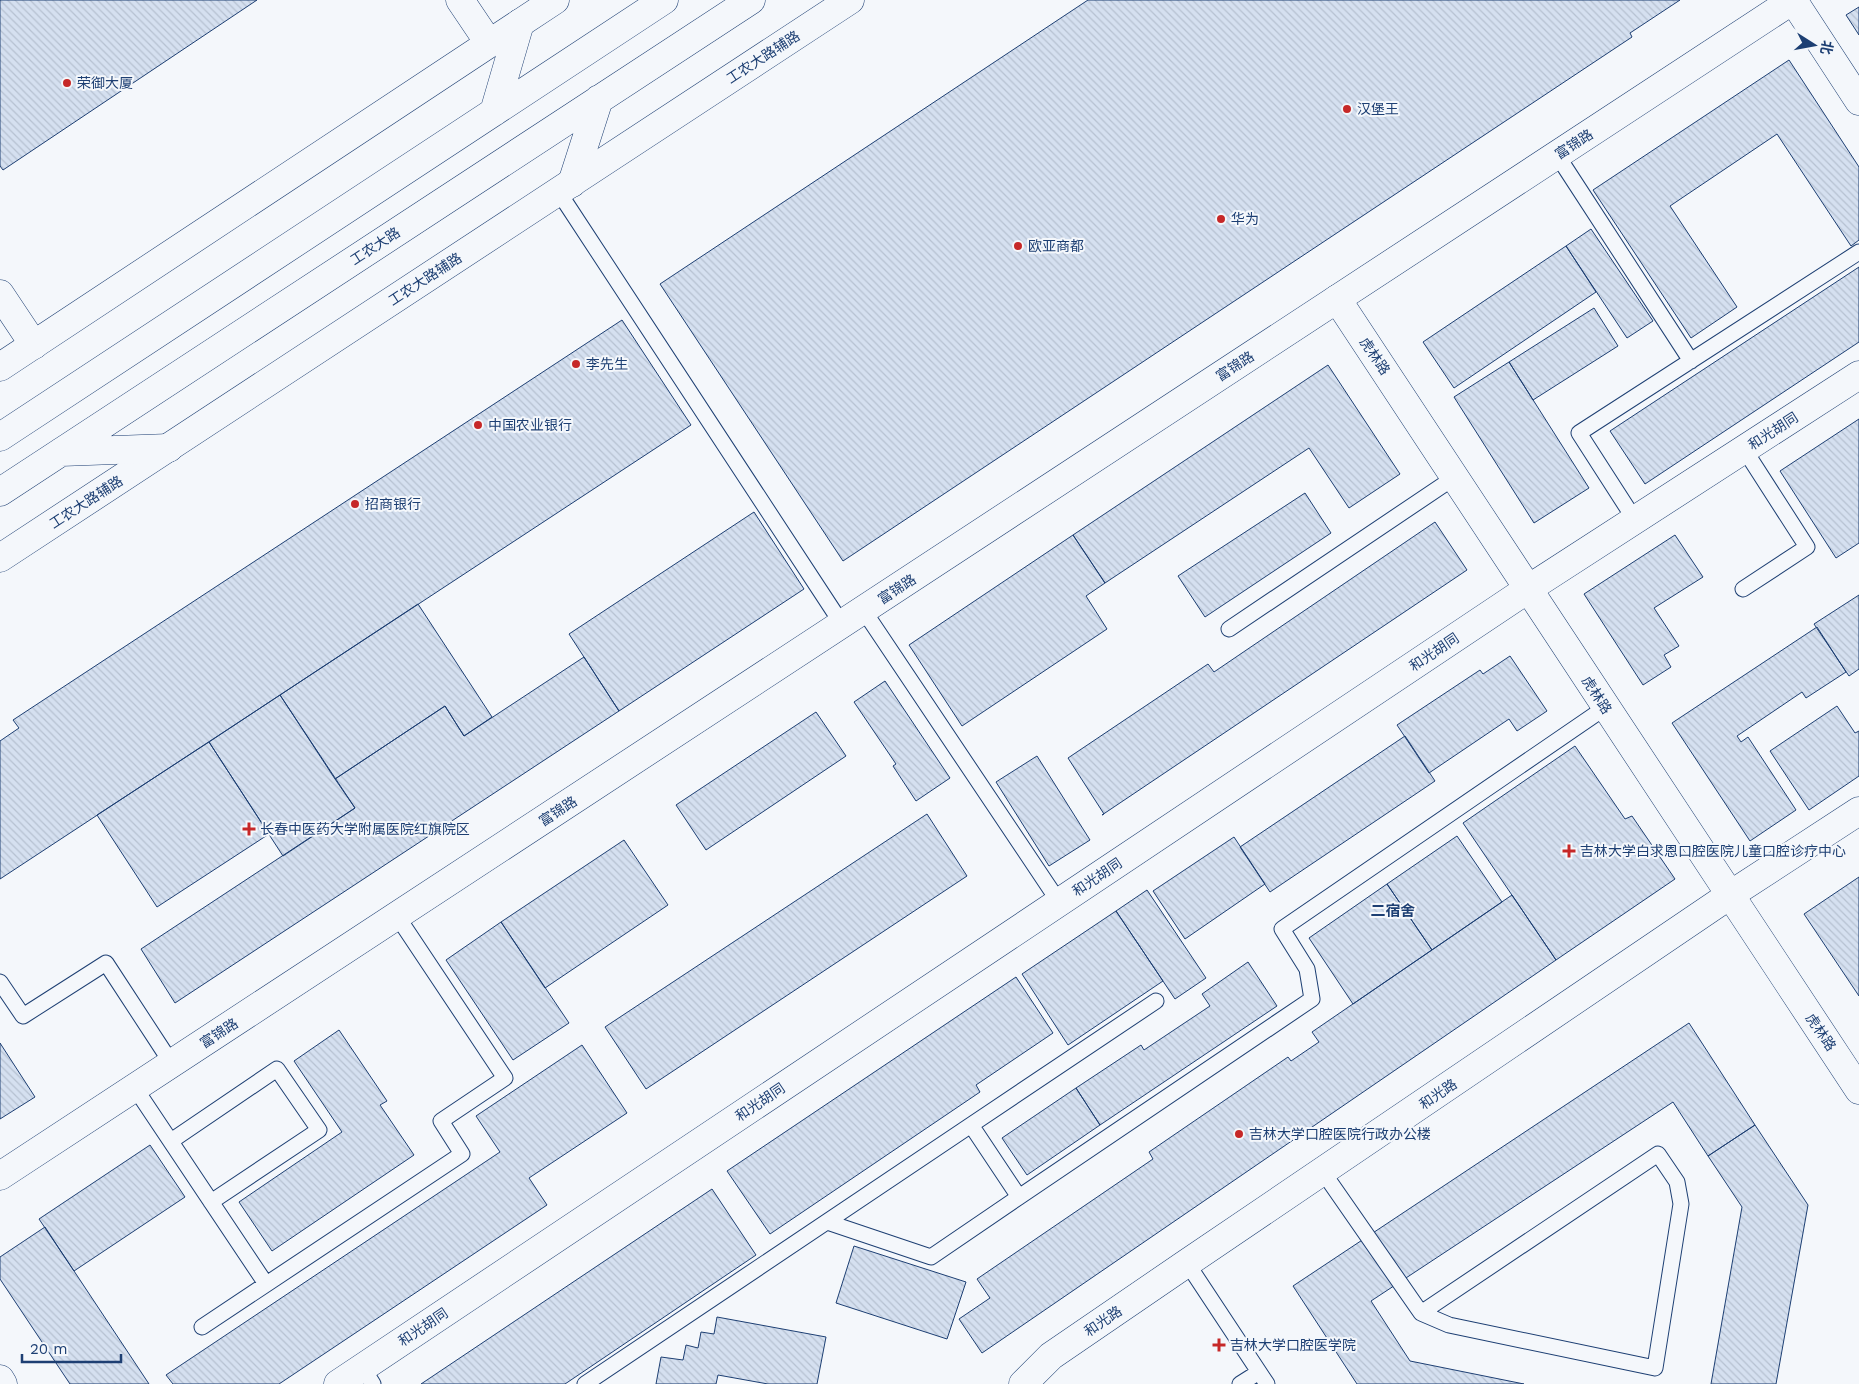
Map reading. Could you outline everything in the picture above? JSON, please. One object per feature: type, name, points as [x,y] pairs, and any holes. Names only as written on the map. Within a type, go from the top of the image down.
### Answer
[{"type":"street","points":[[460,0],[489,44]]},
{"type":"street","points":[[0,367],[555,0]]},
{"type":"street","points":[[0,437],[664,0]]},
{"type":"street","name":"工农大路","points":[[0,492],[751,0]]},
{"type":"street","name":"工农大路辅路","points":[[0,558],[850,0]]},
{"type":"street","points":[[1793,0],[1859,101]]},
{"type":"street","name":"富锦路","points":[[0,1176],[1793,0]]},
{"type":"street","points":[[494,112],[520,23]]},
{"type":"street","points":[[565,187],[599,99]]},
{"type":"street","points":[[0,294],[34,345]]},
{"type":"street","name":"虎林路","points":[[1337,299],[1859,1090]]},
{"type":"street","name":"和光胡同","points":[[338,1384],[368,1376],[1059,902],[1528,589],[1859,375]]},
{"type":"street","points":[[61,452],[169,448]]},
{"type":"street","name":"和光路","points":[[1023,1384],[1051,1356],[1730,895],[1859,811]]},
{"type":"street","points":[[0,1379],[3,1384]]},
{"type":"lane","points":[[1557,154],[1691,361]]},
{"type":"lane","points":[[565,187],[853,617],[1059,902]]},
{"type":"lane","points":[[1635,520],[1579,433],[1859,252]]},
{"type":"lane","points":[[1743,589],[1807,547],[1744,449]]},
{"type":"lane","points":[[1229,629],[1456,477]]},
{"type":"lane","points":[[827,1222],[931,1257],[1312,999],[1306,969],[1282,929],[1606,707]]},
{"type":"lane","points":[[202,1326],[462,1154],[440,1120],[505,1078],[397,916]]},
{"type":"lane","points":[[0,982],[23,1016],[106,963],[172,1064]]},
{"type":"lane","points":[[585,1384],[1156,1001]]},
{"type":"lane","points":[[171,1141],[277,1070],[319,1130],[212,1202]]},
{"type":"lane","points":[[135,1088],[266,1284]]},
{"type":"lane","points":[[971,1125],[1020,1197]]},
{"type":"lane","points":[[1323,1172],[1421,1313],[1449,1325],[1655,1368],[1681,1204],[1677,1182],[1658,1154],[1421,1313]]},
{"type":"lane","points":[[1187,1263],[1263,1378],[1240,1384]]},
{"type":"building","name":"荣御大厦","points":[[0,0],[257,0],[3,170],[0,166]]},
{"type":"building","name":"欧亚商都","points":[[1088,0],[1680,0],[1630,33],[1632,37],[843,561],[660,284]]},
{"type":"building","points":[[1859,7],[1859,35],[1846,15]]},
{"type":"building","points":[[1789,60],[1859,167],[1859,240],[1851,246],[1777,134],[1670,206],[1737,307],[1691,338],[1593,190]]},
{"type":"building","points":[[1591,229],[1653,321],[1627,338],[1566,246]]},
{"type":"building","points":[[1566,246],[1596,292],[1454,388],[1423,342]]},
{"type":"building","points":[[1859,267],[1859,342],[1645,484],[1610,431]]},
{"type":"building","points":[[1594,308],[1618,346],[1533,400],[1509,362]]},
{"type":"building","points":[[622,320],[691,425],[0,879],[0,741],[19,728],[13,720]]},
{"type":"building","points":[[1509,362],[1589,488],[1534,523],[1454,397]]},
{"type":"building","points":[[1328,365],[1400,474],[1349,508],[1309,448],[1105,583],[1073,535]]},
{"type":"building","points":[[1859,419],[1859,543],[1836,558],[1780,471]]},
{"type":"building","points":[[1305,493],[1331,533],[1205,617],[1178,576]]},
{"type":"building","points":[[754,512],[804,589],[619,711],[569,634]]},
{"type":"building","points":[[1435,522],[1467,570],[1104,814],[1068,758],[1208,664],[1214,672]]},
{"type":"building","points":[[1073,535],[1105,583],[1086,596],[1107,629],[962,726],[909,645]]},
{"type":"building","points":[[1675,535],[1703,577],[1654,608],[1679,646],[1664,655],[1671,667],[1643,685],[1584,594]]},
{"type":"building","points":[[1859,595],[1859,669],[1849,676],[1814,624]]},
{"type":"building","points":[[418,604],[492,717],[464,736],[445,706],[335,779],[280,695]]},
{"type":"building","points":[[1817,627],[1846,672],[1806,698],[1802,692],[1737,736],[1741,742],[1748,737],[1796,810],[1750,841],[1672,723]]},
{"type":"building","points":[[1510,656],[1547,711],[1517,731],[1509,719],[1429,773],[1397,725],[1480,670],[1483,674]]},
{"type":"building","points":[[584,657],[619,711],[175,1003],[141,949],[355,808],[335,779],[445,706],[464,736]]},
{"type":"building","points":[[885,681],[950,778],[916,801],[893,766],[896,764],[854,702]]},
{"type":"building","points":[[280,695],[355,808],[283,856],[209,742]]},
{"type":"building","points":[[1837,706],[1855,733],[1859,731],[1859,776],[1809,810],[1770,751]]},
{"type":"building","points":[[816,712],[846,756],[706,850],[676,805]]},
{"type":"building","points":[[1405,736],[1435,781],[1270,892],[1240,847]]},
{"type":"building","points":[[209,742],[269,834],[157,907],[97,815]]},
{"type":"building","name":"吉林大学白求恩口腔医院儿童口腔诊疗中心","points":[[1575,746],[1625,819],[1632,816],[1675,879],[1556,960],[1463,823]]},
{"type":"building","points":[[1037,756],[1090,840],[1049,866],[996,782]]},
{"type":"building","points":[[927,814],[967,876],[646,1089],[605,1027]]},
{"type":"building","points":[[1457,836],[1502,902],[1432,950],[1387,884]]},
{"type":"building","points":[[1234,837],[1265,884],[1185,939],[1153,891]]},
{"type":"building","points":[[624,840],[668,905],[545,988],[501,922]]},
{"type":"building","points":[[1859,877],[1859,996],[1804,914]]},
{"type":"building","points":[[1387,884],[1432,950],[1353,1004],[1309,938]]},
{"type":"building","points":[[1147,890],[1206,978],[1175,999],[1116,911]]},
{"type":"building","name":"吉林大学口腔医院行政办公楼","points":[[1512,895],[1556,960],[982,1353],[959,1319],[990,1298],[977,1279],[1153,1159],[1149,1152],[1288,1057],[1291,1061],[1319,1042],[1312,1032]]},
{"type":"building","points":[[1116,911],[1163,981],[1068,1045],[1022,974]]},
{"type":"building","points":[[501,922],[569,1023],[513,1060],[446,960]]},
{"type":"building","points":[[1248,962],[1277,1006],[1100,1125],[1076,1088],[1141,1045],[1144,1050],[1210,1006],[1202,994]]},
{"type":"building","points":[[1016,977],[1053,1033],[976,1085],[980,1092],[770,1234],[727,1171]]},
{"type":"building","points":[[1689,1023],[1755,1125],[1708,1156],[1673,1102],[1371,1301],[1410,1361],[1524,1384],[1357,1384],[1293,1286]]},
{"type":"building","points":[[339,1030],[387,1101],[380,1105],[414,1155],[272,1251],[239,1202],[342,1132],[294,1061]]},
{"type":"building","points":[[0,1043],[35,1097],[0,1119]]},
{"type":"building","points":[[582,1045],[627,1113],[529,1178],[547,1205],[279,1384],[173,1384],[166,1375],[500,1152],[476,1116]]},
{"type":"building","points":[[1076,1088],[1100,1125],[1027,1175],[1002,1138]]},
{"type":"building","points":[[1755,1125],[1808,1205],[1776,1384],[1711,1384],[1742,1207],[1708,1156]]},
{"type":"building","points":[[150,1145],[185,1197],[74,1271],[39,1219]]},
{"type":"building","points":[[712,1189],[756,1255],[565,1384],[421,1384]]},
{"type":"building","points":[[45,1227],[149,1384],[70,1384],[0,1279],[0,1257]]},
{"type":"building","points":[[854,1246],[966,1282],[947,1339],[836,1303]]},
{"type":"building","points":[[717,1317],[826,1337],[817,1384],[768,1384],[718,1375],[716,1384],[656,1384],[661,1357],[683,1360],[686,1345],[698,1348],[701,1332],[714,1334]]},
{"type":"place","name":"荣御大厦","points":[[67,83]]},
{"type":"place","name":"汉堡王","points":[[1347,109]]},
{"type":"place","name":"华为","points":[[1221,219]]},
{"type":"place","name":"欧亚商都","points":[[1018,246]]},
{"type":"place","name":"李先生","points":[[576,364]]},
{"type":"place","name":"中国农业银行","points":[[478,425]]},
{"type":"place","name":"招商银行","points":[[355,504]]},
{"type":"place","name":"长春中医药大学附属医院红旗院区","points":[[249,829]]},
{"type":"place","name":"吉林大学白求恩口腔医院儿童口腔诊疗中心","points":[[1569,851]]},
{"type":"place","name":"吉林大学口腔医院行政办公楼","points":[[1239,1134]]},
{"type":"place","name":"吉林大学口腔医学院","points":[[1219,1345]]},
{"type":"district","name":"二宿舍","points":[[1393,911]]}]
